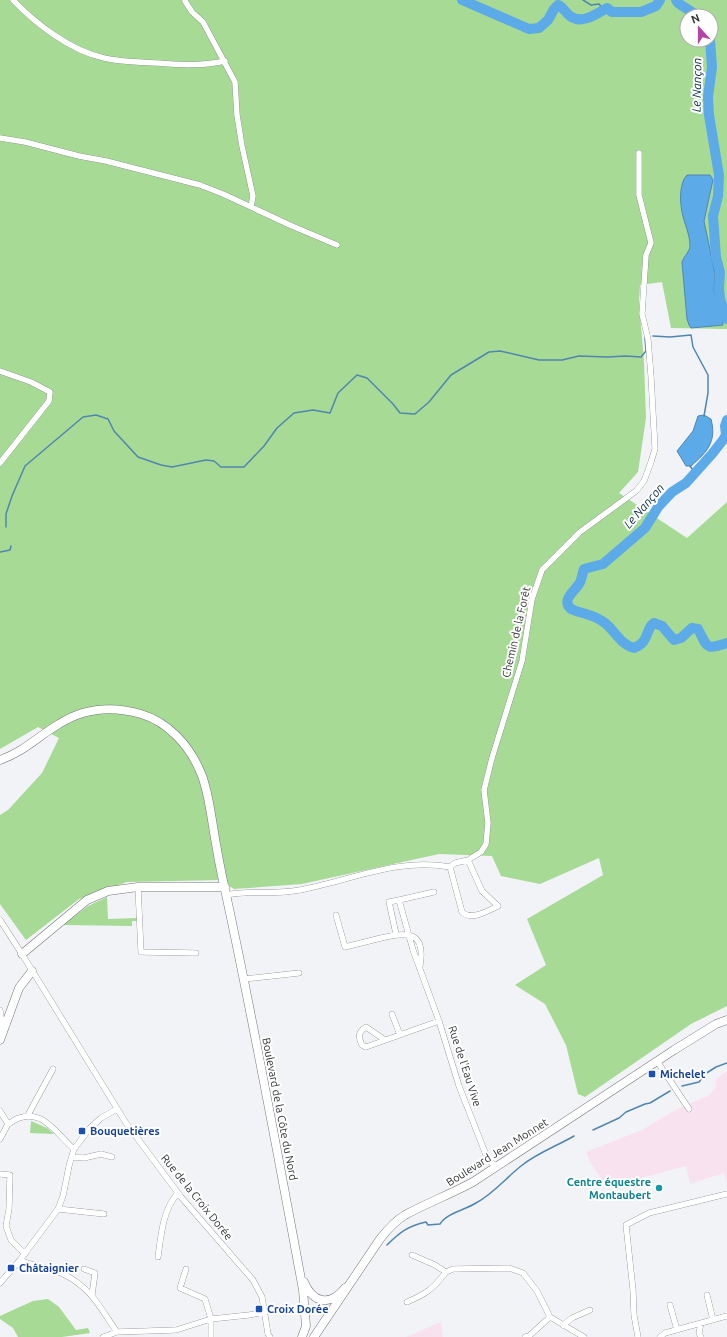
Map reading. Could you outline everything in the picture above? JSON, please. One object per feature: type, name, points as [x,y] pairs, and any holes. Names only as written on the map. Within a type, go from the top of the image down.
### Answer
[{"type":"main road","name":"Boulevard de la Côte du Nord","points":[[0,760],[25,748],[58,724],[73,716],[91,711],[109,709],[125,710],[142,714],[156,720],[175,734],[193,756],[201,772],[207,793],[303,1290],[306,1326],[302,1337]]},
{"type":"main road","points":[[22,954],[87,900],[108,891],[138,887],[225,891]]},
{"type":"main road","points":[[0,1040],[19,988],[32,971]]},
{"type":"main road","name":"Boulevard Jean Monnet","points":[[314,1337],[328,1315],[348,1289],[374,1248],[389,1228],[404,1216],[451,1194],[497,1167],[657,1060],[694,1037],[727,1020]]},
{"type":"main road","points":[[299,1270],[313,1297],[324,1301],[331,1300],[340,1294],[374,1248]]},
{"type":"street","points":[[13,0],[61,40],[83,52],[103,58],[119,61],[193,66],[224,61]]},
{"type":"street","points":[[185,1],[192,12],[203,22],[236,82],[237,115],[253,196],[251,207]]},
{"type":"street","points":[[0,138],[25,142],[79,156],[106,161],[200,185],[224,194],[337,245]]},
{"type":"street","name":"Chemin de la Forêt","points":[[225,891],[298,891],[400,866],[427,864],[450,867],[455,863],[468,860],[481,852],[486,844],[488,823],[484,790],[492,758],[522,661],[532,599],[542,570],[580,532],[636,491],[644,481],[655,449],[648,339],[642,314],[646,255],[651,242],[639,195],[639,153]]},
{"type":"street","points":[[0,371],[31,382],[50,392],[49,401],[0,463]]},
{"type":"street","points":[[450,867],[463,914],[467,916],[475,916],[498,906],[482,891],[468,860]]},
{"type":"street","points":[[138,887],[140,952],[196,953]]},
{"type":"street","points":[[396,934],[389,902],[434,892]]},
{"type":"street","name":"Rue de l'Eau Vive","points":[[399,900],[408,934],[439,1021],[459,1086],[488,1160],[497,1167]]},
{"type":"street","points":[[336,915],[345,947],[396,934],[408,934]]},
{"type":"street","name":"Rue de la Croix Dorée","points":[[0,920],[117,1109],[178,1192],[253,1280],[262,1297],[268,1334],[270,1337]]},
{"type":"street","points":[[244,979],[299,973]]},
{"type":"street","points":[[0,1010],[4,1031]]},
{"type":"street","points":[[392,1014],[400,1035]]},
{"type":"street","points":[[385,1040],[366,1026],[359,1034],[359,1039],[362,1045],[366,1047],[439,1021]]},
{"type":"street","points":[[657,1060],[689,1109]]},
{"type":"street","points":[[29,1116],[29,1113],[53,1069]]},
{"type":"street","points":[[0,1283],[25,1254],[58,1209],[63,1196],[74,1149],[95,1123],[117,1109]]},
{"type":"street","points":[[0,1111],[8,1124]]},
{"type":"street","points":[[0,1139],[8,1124],[19,1118],[29,1116],[42,1119],[49,1123],[74,1149]]},
{"type":"street","points":[[72,1156],[84,1158],[101,1154],[112,1157]]},
{"type":"street","points":[[0,1174],[10,1175],[9,1208],[6,1226],[10,1240],[25,1254]]},
{"type":"street","points":[[158,1257],[161,1234],[171,1201],[178,1192]]},
{"type":"street","points":[[638,1337],[634,1314],[626,1224],[649,1213],[727,1194]]},
{"type":"street","points":[[58,1209],[104,1214]]},
{"type":"street","points":[[412,1255],[435,1265],[446,1272]]},
{"type":"street","points":[[20,1260],[60,1273],[83,1286],[92,1295],[117,1332]]},
{"type":"street","points":[[407,1302],[426,1294],[434,1287],[446,1272],[453,1268],[509,1268],[524,1273],[538,1291],[550,1317],[584,1337]]},
{"type":"street","points":[[84,1269],[95,1273],[92,1295]]},
{"type":"street","points":[[186,1269],[180,1288],[205,1299],[211,1319],[211,1337]]},
{"type":"street","points":[[707,1295],[713,1320]]},
{"type":"street","points":[[670,1305],[677,1330]]},
{"type":"street","points":[[563,1325],[572,1318],[590,1310]]},
{"type":"street","points":[[103,1337],[117,1332],[176,1330],[211,1319],[265,1312]]},
{"type":"street","points":[[660,1337],[665,1333],[727,1316]]},
{"type":"street","points":[[524,1337],[529,1336],[550,1317]]},
{"type":"street","points":[[701,1337],[700,1333],[702,1323]]},
{"type":"shaded area","points":[[727,1071],[727,1182],[724,1173],[690,1184],[686,1166],[607,1187],[590,1162],[586,1152],[642,1130],[679,1108],[710,1095],[716,1086],[716,1079]]},
{"type":"shaded area","points":[[441,1322],[443,1337],[406,1337]]},
{"type":"green space","points":[[0,0],[727,0],[727,329],[671,328],[662,282],[640,285],[639,302],[644,362],[646,418],[638,472],[619,493],[687,538],[727,502],[727,1006],[691,1024],[585,1097],[578,1094],[566,1045],[545,1004],[515,985],[546,965],[527,919],[603,875],[599,858],[540,884],[501,876],[492,856],[439,854],[302,884],[234,889],[220,880],[127,882],[79,899],[26,940],[0,904],[0,815],[8,810],[42,773],[59,738],[38,727],[0,749]]},
{"type":"green space","points":[[107,897],[108,919],[137,918],[137,921],[132,921],[132,926],[63,925],[88,906]]},
{"type":"green space","points":[[31,1121],[47,1128],[54,1134],[30,1133]]},
{"type":"green space","points":[[48,1299],[59,1307],[76,1330],[88,1328],[90,1333],[62,1337],[18,1337],[13,1328],[0,1319],[0,1316],[33,1301]]},
{"type":"water","points":[[687,175],[710,175],[713,180],[704,221],[715,274],[714,291],[723,320],[723,325],[691,328],[687,319],[682,262],[690,246],[682,212],[681,188],[684,178]]},
{"type":"water","points":[[704,415],[711,419],[713,427],[712,440],[702,456],[691,466],[686,466],[677,451],[693,431],[698,416]]},
{"type":"waterway","name":"Le Nançon","points":[[462,0],[529,29],[539,28],[548,20],[558,5],[570,16],[584,19],[594,16],[607,8],[612,12],[641,12],[656,6],[660,0]]},
{"type":"waterway","points":[[583,0],[591,5],[599,4],[604,10]]},
{"type":"waterway","name":"Le Nançon","points":[[676,0],[686,8]]},
{"type":"waterway","name":"Le Nançon","points":[[711,48],[712,67],[708,97],[709,115],[719,175],[718,196],[713,216],[716,257],[720,272],[720,299],[727,319]]},
{"type":"waterway","points":[[653,336],[670,337],[691,335],[693,347],[708,375],[708,393],[704,416]]},
{"type":"waterway","points":[[6,527],[6,514],[25,466],[83,417],[96,415],[108,419],[114,431],[138,457],[161,465],[172,467],[206,460],[214,461],[221,467],[244,467],[264,446],[277,428],[294,413],[313,410],[330,413],[338,393],[357,375],[367,378],[400,413],[415,414],[429,402],[451,375],[489,352],[500,351],[539,360],[562,360],[579,356],[641,357],[646,351],[645,338]]},
{"type":"waterway","name":"Le Nançon","points":[[727,420],[725,426],[726,435],[712,454],[686,483],[672,492],[658,507],[645,528],[603,564],[584,569],[580,582],[569,596],[567,602],[571,609],[592,616],[605,623],[625,644],[634,648],[643,642],[649,629],[654,623],[662,626],[674,640],[681,638],[692,628],[698,629],[708,646],[711,647],[727,643]]},
{"type":"waterway","points":[[690,466],[695,473]]},
{"type":"waterway","points":[[0,552],[10,550],[11,546]]},
{"type":"waterway","points":[[682,1086],[699,1082],[705,1074],[716,1067],[727,1063]]},
{"type":"waterway","points":[[593,1130],[619,1118],[626,1112],[650,1103],[670,1091]]},
{"type":"waterway","points":[[387,1245],[400,1233],[414,1225],[426,1222],[428,1225],[440,1224],[447,1217],[472,1205],[488,1195],[527,1161],[574,1136]]},
{"type":"place","name":"Michelet","points":[[652,1074]]},
{"type":"place","name":"Bouquetières","points":[[82,1131]]},
{"type":"place","name":"Centre équestre Montaubert","points":[[659,1188]]},
{"type":"place","name":"Châtaignier","points":[[11,1268]]},
{"type":"place","name":"Croix Dorée","points":[[259,1309]]}]
